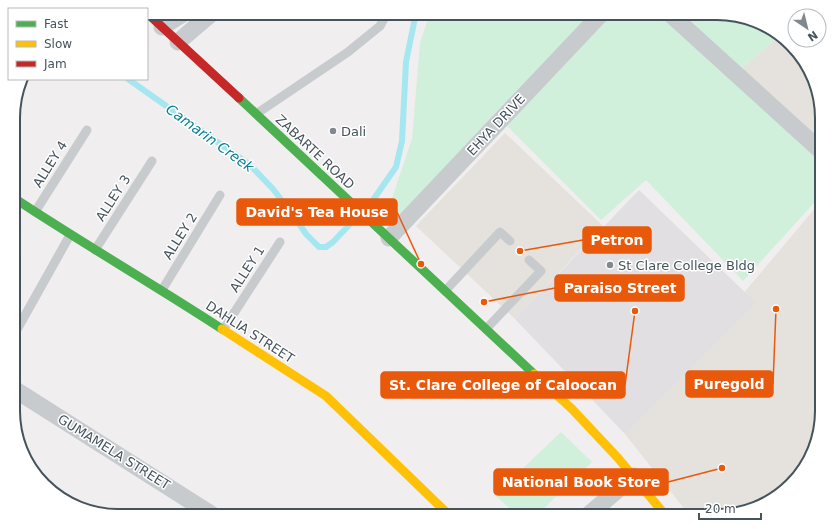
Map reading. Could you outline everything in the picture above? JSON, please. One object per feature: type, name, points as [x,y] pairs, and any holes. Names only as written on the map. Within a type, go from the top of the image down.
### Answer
[{"type":"main road","name":"ZABARTE ROAD","points":[[154,20],[572,409],[634,476],[660,509]]},
{"type":"main road","name":"DAHLIA STREET","points":[[20,202],[70,235],[162,290],[326,396],[443,509]]},
{"type":"street","points":[[162,27],[173,20]]},
{"type":"street","points":[[178,42],[204,20]]},
{"type":"street","name":"EHYA DRIVE","points":[[390,238],[595,20]]},
{"type":"street","points":[[677,20],[815,146]]},
{"type":"street","name":"GUMAMELA STREET","points":[[20,393],[203,509]]},
{"type":"street","points":[[595,509],[634,476]]},
{"type":"lane","points":[[256,114],[348,52],[380,26],[383,20]]},
{"type":"lane","name":"ALLEY 4","points":[[35,212],[87,130]]},
{"type":"lane","name":"ALLEY 3","points":[[95,250],[152,161]]},
{"type":"lane","name":"ALLEY 2","points":[[162,290],[220,196]]},
{"type":"lane","points":[[445,291],[500,232],[510,241]]},
{"type":"lane","points":[[20,323],[70,235]]},
{"type":"lane","name":"ALLEY 1","points":[[223,330],[280,242]]},
{"type":"lane","points":[[486,329],[541,271],[530,260]]},
{"type":"shaded area","points":[[776,39],[795,58],[810,86],[815,111],[815,136],[742,68]]},
{"type":"shaded area","points":[[505,133],[603,226],[515,319],[416,226]]},
{"type":"shaded area","points":[[639,190],[756,303],[625,434],[515,319]]},
{"type":"shaded area","points":[[815,208],[815,418],[810,443],[795,471],[777,489],[755,502],[743,506],[724,509],[684,509],[625,434]]},
{"type":"green space","points":[[428,20],[717,20],[749,25],[776,39],[742,68],[815,136],[815,202],[743,281],[646,180],[601,220],[507,126],[409,227],[388,210],[412,139],[420,43]]},
{"type":"green space","points":[[561,432],[592,462],[543,509],[510,509],[495,495]]},
{"type":"waterway","name":"Camarin Creek","points":[[373,200],[396,167],[402,141],[406,62],[415,20]]},
{"type":"waterway","name":"Camarin Creek","points":[[129,80],[250,165],[273,189],[306,234],[319,247],[326,247],[333,242],[351,223]]},
{"type":"traffic: fast","points":[[239,98],[534,374]]},
{"type":"traffic: fast","points":[[20,202],[222,329]]},
{"type":"traffic: slow","points":[[222,329],[326,396],[443,509]]},
{"type":"traffic: slow","points":[[534,374],[572,409],[618,458],[660,509]]},
{"type":"traffic: jam","points":[[155,20],[239,98]]},
{"type":"place","name":"Dali","points":[[333,131]]},
{"type":"place","name":"Petron","points":[[520,251]]},
{"type":"place","name":"David's Tea House","points":[[421,264]]},
{"type":"place","name":"St Clare College Bldg","points":[[610,265]]},
{"type":"place","name":"Paraiso Street","points":[[484,302]]},
{"type":"place","name":"Puregold","points":[[776,309]]},
{"type":"place","name":"St. Clare College of Caloocan","points":[[635,311]]},
{"type":"place","name":"National Book Store","points":[[722,468]]}]
